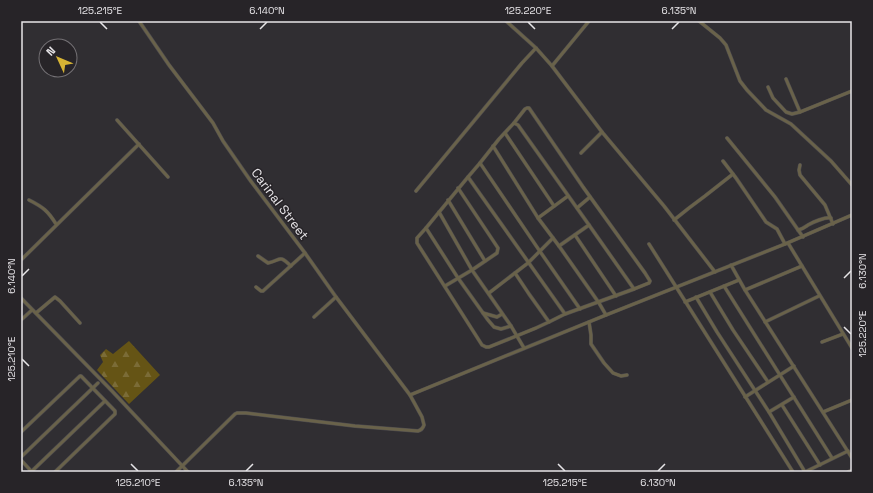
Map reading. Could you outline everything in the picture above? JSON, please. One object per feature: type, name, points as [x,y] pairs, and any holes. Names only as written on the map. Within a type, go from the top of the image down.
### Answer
[{"type":"street","name":"Carinal Street","points":[[139,21],[169,65],[213,123],[223,141],[250,180],[410,395],[422,417],[424,424],[422,429],[418,431],[355,426],[238,412],[183,466]]},
{"type":"street","points":[[506,21],[536,48],[552,66],[602,132],[664,206],[715,272]]},
{"type":"street","points":[[552,66],[589,21]]},
{"type":"street","points":[[699,21],[720,38],[726,45],[740,80],[747,90],[766,110],[791,124],[831,161],[852,185]]},
{"type":"street","points":[[416,191],[536,48]]},
{"type":"street","points":[[786,79],[800,112]]},
{"type":"street","points":[[768,87],[772,98],[786,112],[792,114],[852,91]]},
{"type":"street","points":[[529,108],[650,281],[647,285],[565,314],[542,326],[489,347],[482,345],[417,243],[418,238],[448,200],[505,133],[525,109],[529,108]]},
{"type":"street","points":[[117,120],[168,177]]},
{"type":"street","points":[[514,123],[518,125],[634,289]]},
{"type":"street","points":[[581,153],[602,132]]},
{"type":"street","points":[[505,133],[554,206]]},
{"type":"street","points":[[727,138],[775,197],[803,237]]},
{"type":"street","points":[[21,260],[138,144]]},
{"type":"street","points":[[493,146],[538,218],[606,315]]},
{"type":"street","points":[[723,161],[734,174],[766,222],[777,229],[802,266],[852,348]]},
{"type":"street","points":[[480,163],[580,309]]},
{"type":"street","points":[[800,165],[800,175],[826,205],[833,224]]},
{"type":"street","points":[[674,220],[734,174]]},
{"type":"street","points":[[468,178],[565,314]]},
{"type":"street","points":[[445,286],[497,253],[498,248],[458,188]]},
{"type":"street","points":[[538,218],[568,196]]},
{"type":"street","points":[[577,208],[590,197]]},
{"type":"street","points":[[29,200],[47,211],[56,224]]},
{"type":"street","points":[[448,200],[485,261]]},
{"type":"street","points":[[439,212],[472,270],[489,293],[524,348]]},
{"type":"street","points":[[410,395],[606,315],[787,244],[852,215]]},
{"type":"street","points":[[798,230],[826,218],[831,218]]},
{"type":"street","points":[[559,246],[589,225]]},
{"type":"street","points":[[426,228],[458,278],[494,327],[496,329],[504,329],[511,326]]},
{"type":"street","points":[[575,235],[616,296]]},
{"type":"street","points":[[489,293],[528,263],[539,250],[553,238]]},
{"type":"street","points":[[649,244],[793,472]]},
{"type":"street","points":[[256,287],[263,291],[305,253]]},
{"type":"street","points":[[258,256],[268,263],[279,258],[291,266]]},
{"type":"street","points":[[731,265],[765,322],[852,458]]},
{"type":"street","points":[[745,290],[802,266]]},
{"type":"street","points":[[515,273],[548,322]]},
{"type":"street","points":[[685,302],[739,280]]},
{"type":"street","points":[[724,286],[832,458]]},
{"type":"street","points":[[710,292],[733,330],[768,382]]},
{"type":"street","points":[[765,322],[820,296]]},
{"type":"street","points":[[36,313],[55,297],[80,323]]},
{"type":"street","points":[[314,317],[336,297]]},
{"type":"street","points":[[696,297],[805,472],[848,451]]},
{"type":"street","points":[[21,298],[188,472]]},
{"type":"street","points":[[21,320],[32,310]]},
{"type":"street","points":[[483,313],[497,317],[502,314]]},
{"type":"street","points":[[589,322],[591,344],[608,369],[617,375],[627,375]]},
{"type":"street","points":[[822,342],[843,334]]},
{"type":"street","points":[[745,397],[794,366]]},
{"type":"street","points":[[21,432],[81,376],[115,411],[115,414],[56,472]]},
{"type":"street","points":[[21,457],[98,382]]},
{"type":"street","points":[[769,412],[794,397]]},
{"type":"street","points":[[823,412],[852,400]]},
{"type":"street","points":[[21,460],[32,472],[105,401]]},
{"type":"street","points":[[782,405],[820,465]]},
{"type":"street","points":[[176,472],[183,466]]},
{"type":"street","points":[[848,472],[852,470]]},
{"type":"green space","points":[[129,341],[160,375],[129,404],[97,370],[103,362],[100,355],[106,349],[113,354]]}]
